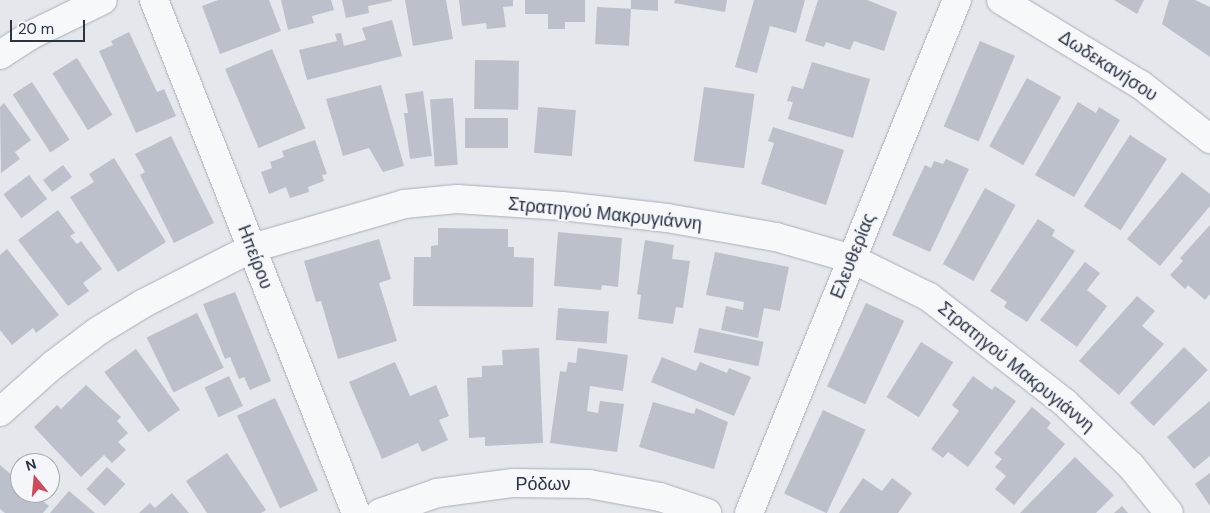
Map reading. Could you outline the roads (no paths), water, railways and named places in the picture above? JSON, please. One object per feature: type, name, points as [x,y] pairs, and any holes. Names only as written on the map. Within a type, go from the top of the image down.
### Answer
[{"type":"street","points":[[0,55],[29,36],[103,0]]},
{"type":"street","name":"Ηπείρου","points":[[154,0],[356,513]]},
{"type":"street","name":"Ελευθερίας","points":[[749,513],[956,0]]},
{"type":"street","name":"Δωδεκανήσου","points":[[1001,0],[1141,85],[1210,138]]},
{"type":"street","name":"Στρατηγού Μακρυγιάννη","points":[[0,412],[53,365],[98,331],[144,303],[252,248],[395,206],[457,199],[667,218],[776,237],[852,259],[929,297],[980,334],[1100,435],[1169,513]]},
{"type":"street","name":"Ρόδων","points":[[380,513],[437,493],[513,483],[589,484],[660,497],[707,513]]}]
